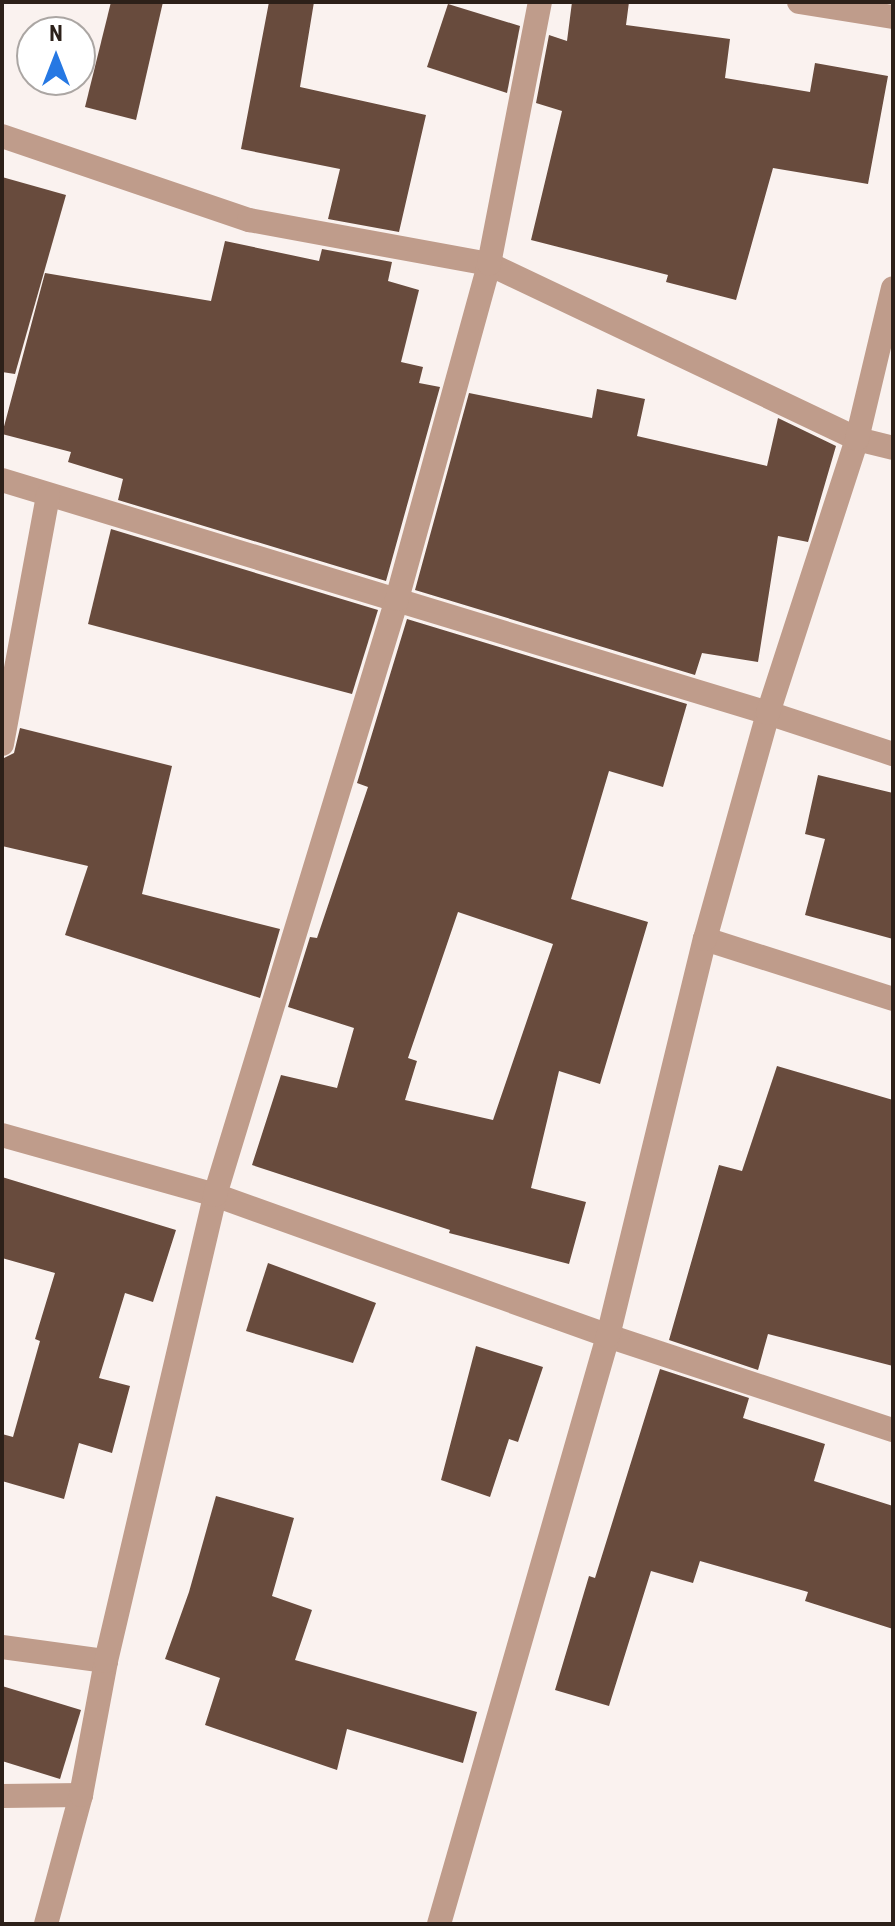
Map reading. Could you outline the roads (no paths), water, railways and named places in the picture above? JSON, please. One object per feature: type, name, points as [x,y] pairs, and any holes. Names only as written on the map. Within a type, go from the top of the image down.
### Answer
[{"type":"street","points":[[46,1924],[81,1795],[106,1661],[215,1195],[397,599],[489,264],[540,2]]},
{"type":"street","points":[[799,2],[893,17]]},
{"type":"street","points":[[2,136],[249,220],[489,264],[857,439],[893,448]]},
{"type":"street","points":[[439,1924],[608,1336],[705,939],[768,713],[857,439],[893,288]]},
{"type":"street","points":[[2,480],[768,713],[893,754]]},
{"type":"street","points":[[2,744],[48,495]]},
{"type":"street","points":[[705,939],[893,999]]},
{"type":"street","points":[[2,1135],[215,1195],[608,1336],[893,1430]]},
{"type":"street","points":[[2,1647],[106,1661]]},
{"type":"street","points":[[2,1796],[81,1795]]}]
